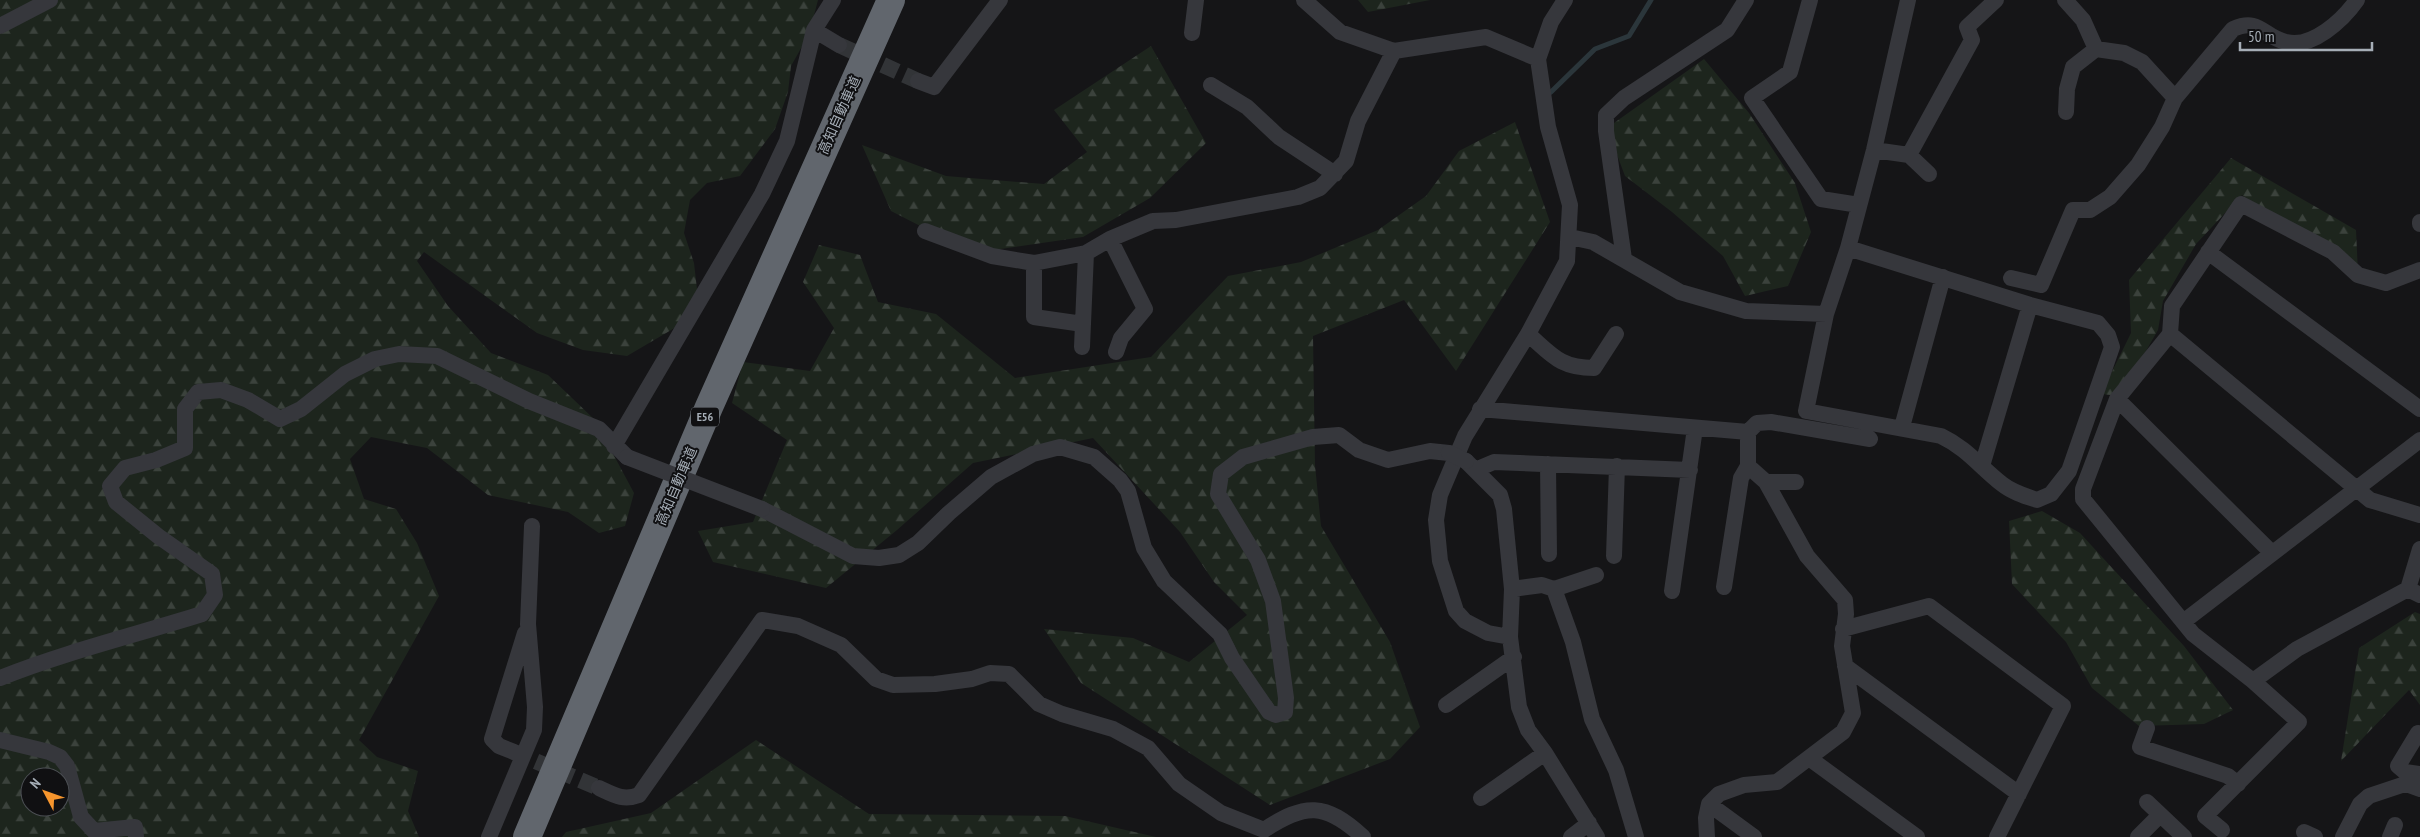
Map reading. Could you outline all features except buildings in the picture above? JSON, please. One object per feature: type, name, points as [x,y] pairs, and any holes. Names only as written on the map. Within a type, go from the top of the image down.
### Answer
[{"type":"highway","name":"高知自動車道","points":[[512,837],[724,337],[874,0]]},
{"type":"highway","name":"高知自動車道","points":[[527,837],[709,407],[892,0]]},
{"type":"street","points":[[0,26],[50,0]]},
{"type":"street","points":[[614,446],[762,194],[787,142],[814,30],[833,0]]},
{"type":"street","points":[[918,81],[934,87],[1000,0]]},
{"type":"street","points":[[1192,33],[1196,0]]},
{"type":"street","points":[[1304,0],[1340,32],[1394,51],[1486,37],[1538,59]]},
{"type":"street","points":[[1510,637],[1488,633],[1465,621],[1456,611],[1440,561],[1436,520],[1440,495],[1465,436],[1528,334],[1567,261],[1570,237],[1570,205],[1548,127],[1538,59],[1551,22],[1565,0]]},
{"type":"street","points":[[1624,259],[1606,131],[1606,115],[1624,98],[1727,30],[1746,0]]},
{"type":"street","points":[[1810,0],[1790,72],[1752,98],[1820,199],[1858,205]]},
{"type":"street","points":[[1848,248],[2030,305],[2098,323],[2108,335],[2112,347],[2069,471],[2051,494],[2037,500],[2019,494],[2002,484],[1960,445],[1940,436],[1902,427],[1806,411],[1826,314],[1848,248],[1874,150],[1908,0]]},
{"type":"street","points":[[1909,155],[1972,40],[1967,27],[1996,0]]},
{"type":"street","points":[[2065,0],[2083,20],[2096,49]]},
{"type":"street","points":[[2012,278],[2041,285],[2073,210],[2090,210],[2110,197],[2138,165],[2162,127],[2175,98],[2233,29],[2246,24],[2257,26],[2284,42],[2299,44],[2317,36],[2349,10],[2357,0]]},
{"type":"street","points":[[814,30],[839,45]]},
{"type":"street","points":[[2066,112],[2067,89],[2073,67],[2096,49],[2124,53],[2142,62],[2175,98]]},
{"type":"street","points":[[925,231],[992,256],[1034,263],[1086,253],[1110,239],[1153,221],[1176,220],[1298,196],[1320,188],[1346,162],[1358,121],[1394,51]]},
{"type":"street","points":[[1211,85],[1247,108],[1279,138],[1335,174]]},
{"type":"street","points":[[1874,150],[1909,155],[1929,174]]},
{"type":"street","points":[[2222,830],[2205,816],[2299,722],[2253,681],[2193,634],[2083,499],[2082,490],[2118,399],[2170,334],[2172,306],[2241,204],[2333,252],[2358,276],[2386,283],[2420,270]]},
{"type":"street","points":[[1570,237],[1593,242],[1680,292],[1746,312],[1826,314]]},
{"type":"street","points":[[1110,239],[1145,309],[1121,338],[1116,352]]},
{"type":"street","points":[[2208,252],[2420,409]]},
{"type":"street","points":[[1082,347],[1086,253]]},
{"type":"street","points":[[1034,263],[1034,317],[1083,324]]},
{"type":"street","points":[[1902,427],[1943,277]]},
{"type":"street","points":[[1982,466],[2030,305]]},
{"type":"street","points":[[1528,334],[1557,359],[1574,368],[1594,368],[1616,334]]},
{"type":"street","points":[[2170,334],[2370,500],[2420,515]]},
{"type":"street","points":[[0,678],[39,663],[202,614],[215,595],[212,574],[158,536],[116,502],[110,486],[125,468],[156,460],[185,448],[185,409],[198,392],[222,390],[248,400],[280,419],[301,409],[345,374],[375,359],[399,354],[437,356],[529,401],[599,429],[627,457],[762,509],[853,556],[879,558],[899,555],[918,543],[991,477],[1033,454],[1060,448],[1094,457],[1120,480],[1128,491],[1144,548],[1164,581],[1220,634],[1232,658],[1260,700],[1269,712],[1276,715],[1285,712],[1286,698],[1273,602],[1258,560],[1218,494],[1221,474],[1243,457],[1313,437],[1339,436],[1359,450],[1388,460],[1430,451],[1449,453],[1471,465],[1500,495],[1504,509],[1512,589],[1510,637],[1519,707],[1528,730],[1545,753],[1593,830],[1571,837]]},
{"type":"street","points":[[2118,399],[2272,553]]},
{"type":"street","points":[[1480,409],[1748,432]]},
{"type":"street","points":[[1724,587],[1741,478],[1748,466],[1748,432],[1757,423],[1771,422],[1870,439]]},
{"type":"street","points":[[1672,591],[1695,428]]},
{"type":"street","points":[[2183,622],[2420,440]]},
{"type":"street","points":[[1471,465],[1494,462],[1690,470]]},
{"type":"street","points":[[1548,464],[1549,554]]},
{"type":"street","points":[[1614,556],[1617,466]]},
{"type":"street","points":[[1707,837],[1706,818],[1709,804],[1719,794],[1744,785],[1777,782],[1842,732],[1853,713],[1842,646],[1846,614],[1844,600],[1807,556],[1766,482],[1748,466]]},
{"type":"street","points":[[1766,482],[1796,482]]},
{"type":"street","points":[[489,837],[534,730],[535,707],[528,624],[532,526]]},
{"type":"street","points":[[2253,681],[2297,649],[2414,592],[2420,549]]},
{"type":"street","points":[[1512,589],[1542,585],[1554,589],[1596,575]]},
{"type":"street","points":[[1554,589],[1573,642],[1592,719],[1616,770],[1636,837]]},
{"type":"street","points":[[1844,629],[1929,606],[2063,706],[1998,837]]},
{"type":"street","points":[[599,788],[621,798],[629,799],[639,794],[762,620],[798,626],[841,645],[876,679],[894,685],[935,684],[972,680],[990,673],[1009,674],[1039,704],[1062,714],[1113,729],[1148,748],[1179,784],[1221,812],[1264,830],[1298,811],[1320,810],[1345,820],[1362,837]]},
{"type":"street","points":[[514,752],[499,746],[492,739],[528,624]]},
{"type":"street","points":[[1446,706],[1514,657]]},
{"type":"street","points":[[1845,666],[2019,794]]},
{"type":"street","points":[[2147,728],[2140,747],[2228,776],[2238,784]]},
{"type":"street","points":[[2418,733],[2398,766],[2405,772],[2420,774]]},
{"type":"street","points":[[0,740],[49,752],[60,757],[67,766],[81,817],[94,831],[135,827],[136,837]]},
{"type":"street","points":[[1481,798],[1545,753]]},
{"type":"street","points":[[1809,758],[1917,837]]},
{"type":"street","points":[[2343,837],[2360,804],[2369,796],[2402,785],[2409,785],[2420,789]]},
{"type":"street","points":[[2146,802],[2184,837]]},
{"type":"street","points":[[1709,804],[1754,837]]},
{"type":"street","points":[[2138,837],[2160,815]]},
{"type":"green space","points":[[0,0],[818,0],[809,34],[791,66],[788,92],[775,129],[740,176],[707,183],[690,200],[684,233],[694,263],[698,298],[678,326],[627,356],[583,350],[537,333],[424,252],[417,261],[448,306],[491,353],[548,375],[595,420],[634,493],[625,526],[599,533],[568,512],[488,495],[427,448],[371,437],[350,459],[364,499],[396,509],[417,543],[439,596],[359,740],[377,757],[418,771],[408,811],[419,837],[0,837]]},
{"type":"green space","points":[[1358,0],[1430,0],[1368,12]]},
{"type":"green space","points":[[1151,46],[1206,143],[1150,198],[1083,237],[973,253],[891,211],[862,145],[946,176],[1044,184],[1087,152],[1054,110]]},
{"type":"green space","points":[[1704,59],[1749,113],[1795,183],[1811,232],[1788,286],[1745,296],[1723,256],[1672,212],[1625,176],[1607,128]]},
{"type":"green space","points":[[1515,122],[1550,222],[1456,371],[1404,300],[1313,336],[1315,465],[1321,526],[1390,642],[1420,727],[1390,759],[1270,805],[1081,683],[1044,629],[1133,638],[1189,662],[1247,615],[1214,582],[1180,532],[1093,438],[973,463],[897,530],[826,588],[713,562],[698,531],[753,522],[787,440],[732,403],[743,362],[810,371],[834,328],[803,282],[819,245],[860,255],[878,302],[936,314],[1015,378],[1151,357],[1228,276],[1301,262],[1378,230],[1426,196],[1459,151]]},
{"type":"green space","points":[[2231,158],[2356,230],[2358,273],[2242,195],[2196,244],[2163,301],[2158,330],[2120,396],[2101,394],[2131,333],[2129,280]]},
{"type":"green space","points":[[2042,511],[2080,533],[2184,646],[2233,710],[2204,724],[2139,726],[2092,688],[2066,642],[2012,584],[2009,521]]},
{"type":"green space","points":[[2415,612],[2420,614],[2420,705],[2409,690],[2341,761],[2359,648]]},
{"type":"green space","points":[[756,740],[869,814],[1065,816],[1156,837],[562,837],[566,832],[651,813]]},
{"type":"waterway","points":[[1551,92],[1595,49],[1629,36],[1651,0]]},
{"type":"tunnel","points":[[839,45],[918,81]]},
{"type":"tunnel","points":[[514,752],[599,788]]}]
